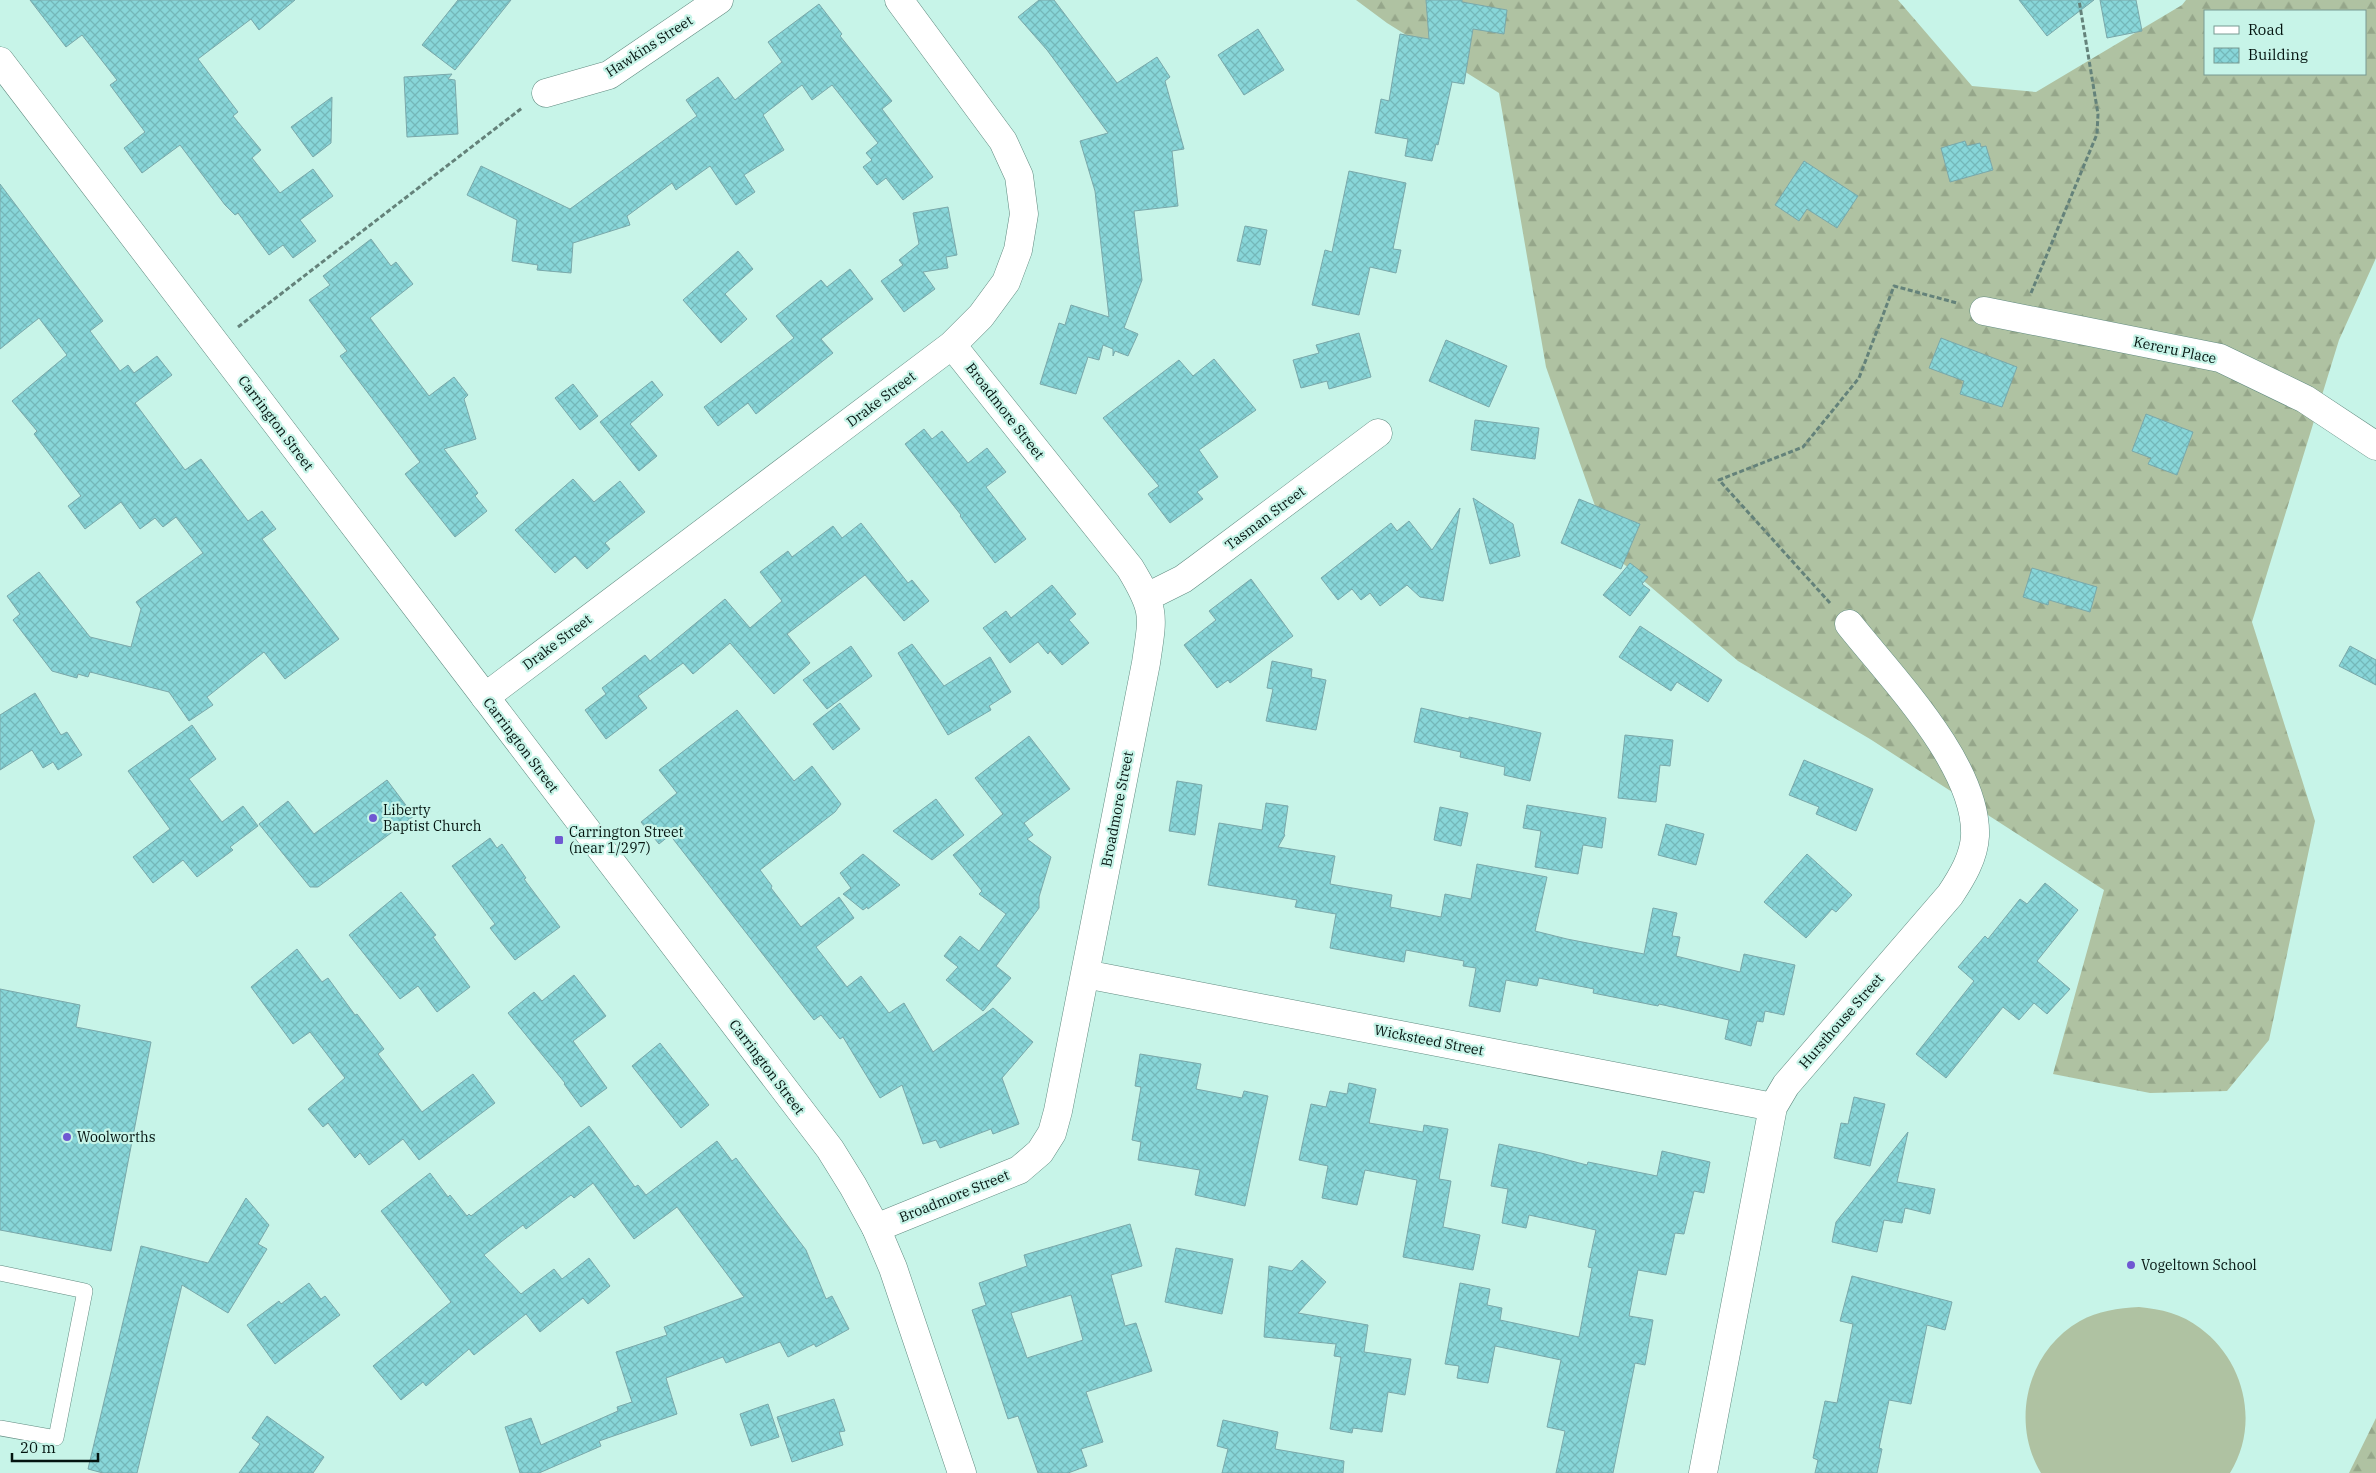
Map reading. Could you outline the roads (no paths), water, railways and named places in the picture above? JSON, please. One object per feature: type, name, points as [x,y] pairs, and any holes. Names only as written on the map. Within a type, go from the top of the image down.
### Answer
[{"type":"street","name":"Hawkins Street","points":[[546,93],[609,75],[719,0]]},
{"type":"street","name":"Drake Street","points":[[485,697],[952,345],[981,316],[1006,282],[1018,250],[1024,214],[1019,176],[1003,141],[898,0]]},
{"type":"street","name":"Carrington Street","points":[[0,61],[830,1149],[876,1228],[893,1268],[962,1473]]},
{"type":"street","name":"Kereru Place","points":[[1975,308],[2020,319],[2220,358],[2306,399],[2376,446]]},
{"type":"street","name":"Broadmore Street","points":[[876,1228],[1019,1170],[1040,1152],[1052,1133],[1058,1112],[1146,663],[1152,618],[1147,597],[1130,568],[952,345]]},
{"type":"street","name":"Tasman Street","points":[[1147,597],[1176,583],[1198,568],[1378,432]]},
{"type":"street","name":"Hursthouse Street","points":[[1703,1473],[1773,1107],[1786,1085],[1950,894],[1962,878],[1971,856],[1975,838],[1975,817],[1969,794],[1958,770],[1932,728],[1849,624]]},
{"type":"street","name":"Wicksteed Street","points":[[1085,974],[1773,1107]]},
{"type":"lane","points":[[0,1273],[85,1291],[56,1438],[0,1428]]},
{"type":"place","name":"Liberty Baptist Church","points":[[373,818]]},
{"type":"place","name":"Carrington Street (near 1/297)","points":[[559,840]]},
{"type":"place","name":"Woolworths","points":[[67,1137]]},
{"type":"place","name":"Vogeltown School","points":[[2131,1265]]}]
